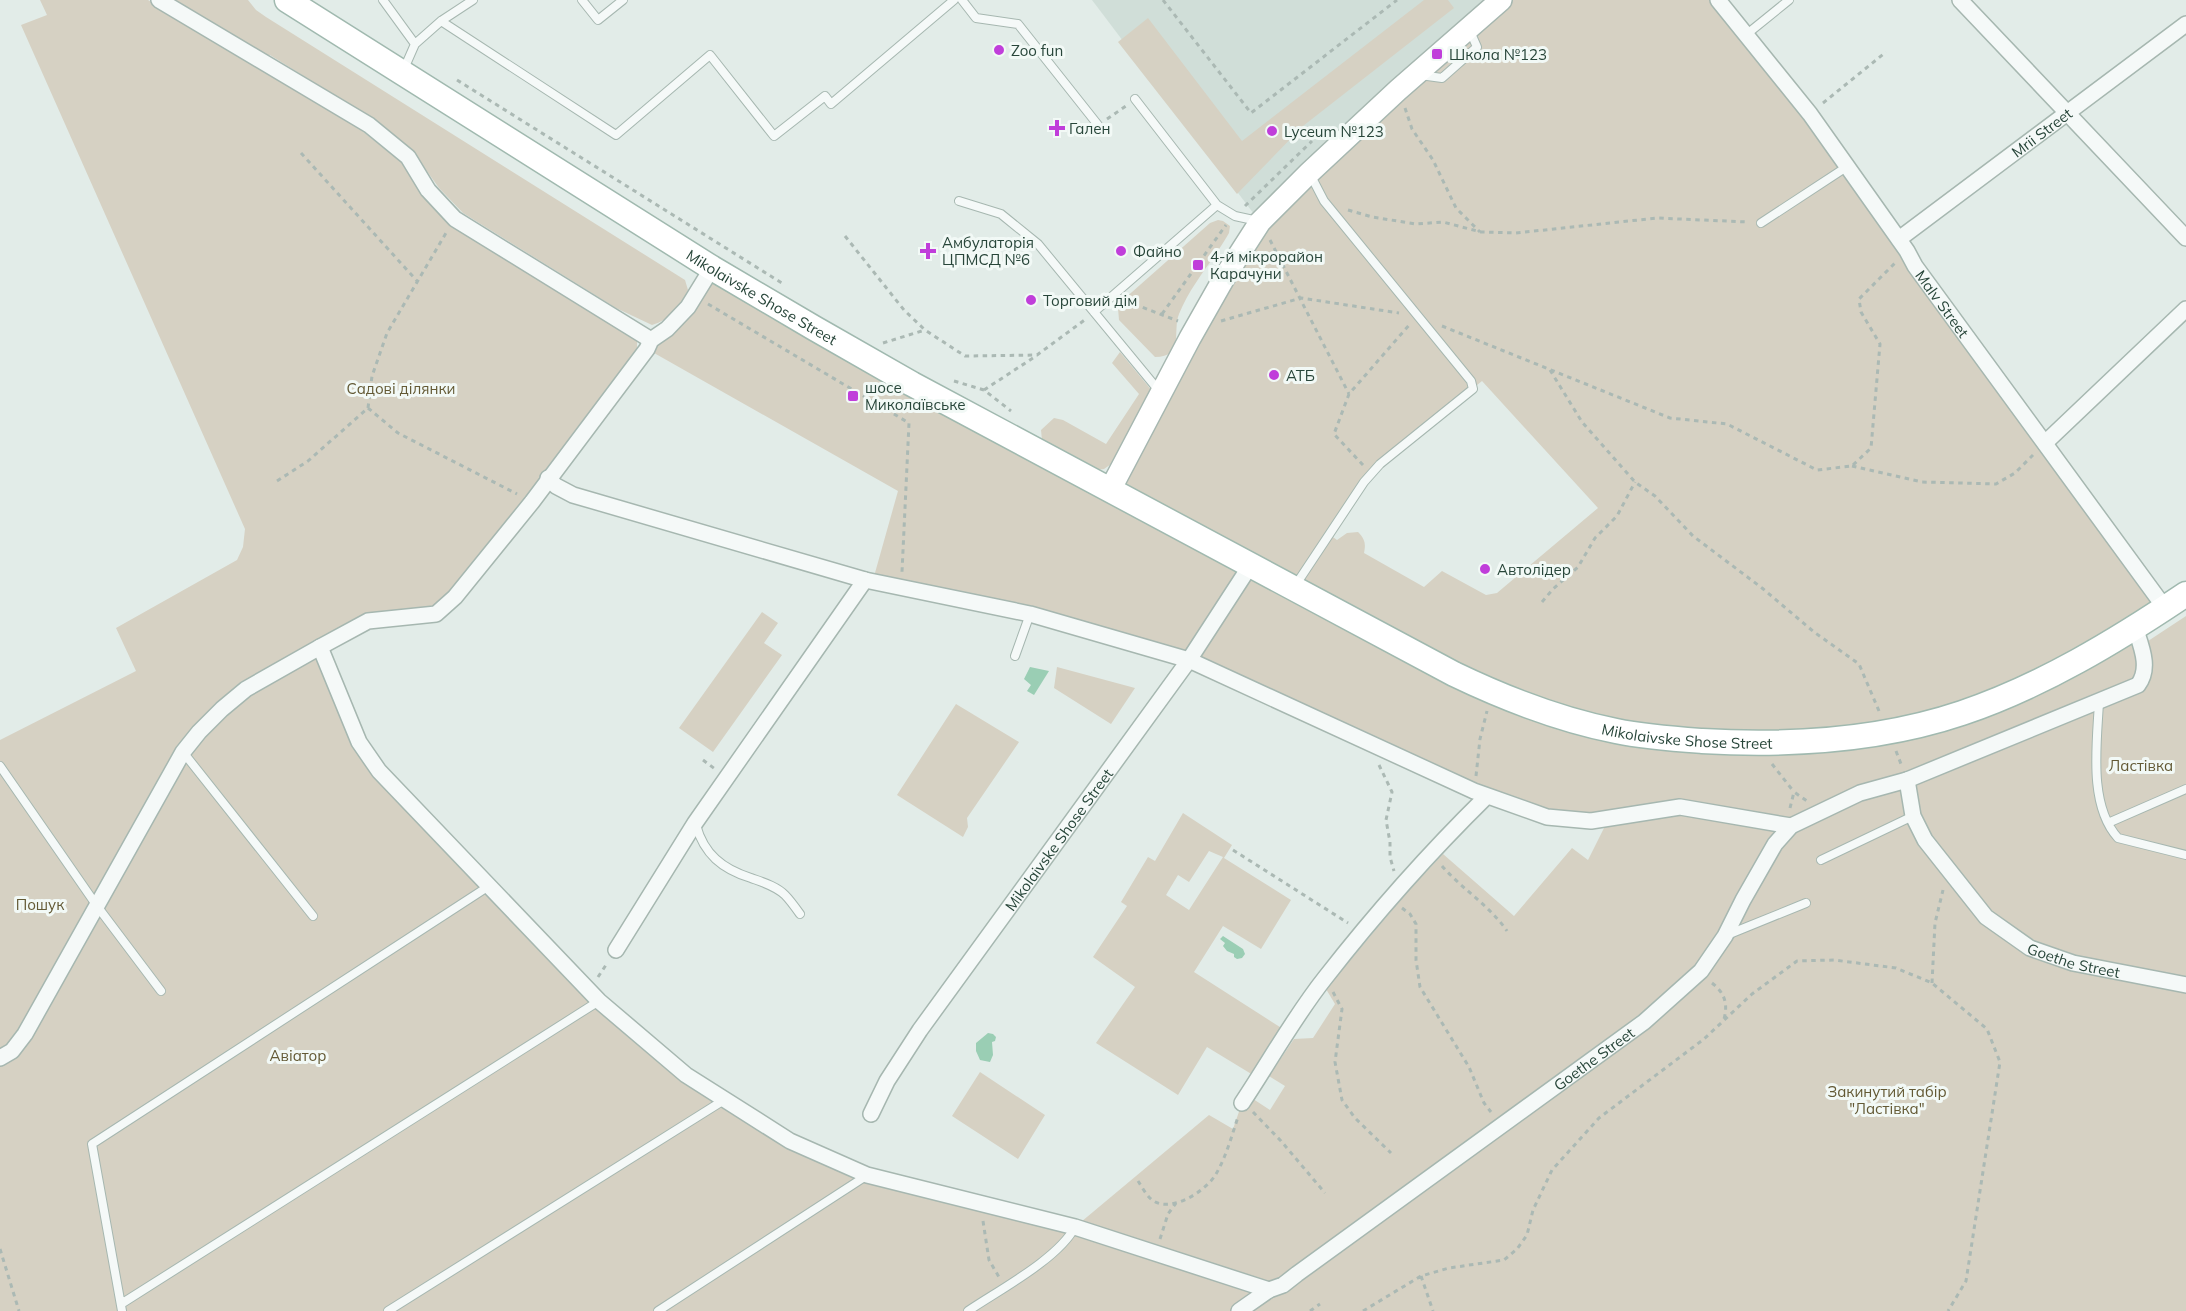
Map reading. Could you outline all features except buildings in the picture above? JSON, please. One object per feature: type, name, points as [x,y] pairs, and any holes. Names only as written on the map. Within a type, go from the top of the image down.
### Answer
[{"type":"main road","name":"Mikolaivske Shose Street","points":[[287,0],[712,268],[912,384],[1454,674],[1492,692],[1562,717],[1617,731],[1667,738],[1759,742],[1837,739],[1889,732],[1962,713],[2018,691],[2089,655],[2135,627]]},
{"type":"main road","points":[[2135,627],[2186,594]]},
{"type":"street","points":[[159,0],[369,125],[408,157],[428,190],[455,219],[651,340]]},
{"type":"street","points":[[1110,490],[1195,329],[1260,222],[1309,172],[1415,74],[1501,0]]},
{"type":"street","name":"Malv Street","points":[[1718,0],[1748,34],[1810,114],[1903,245],[1915,266],[2164,608]]},
{"type":"street","points":[[1960,0],[2186,238]]},
{"type":"street","name":"Mrii Street","points":[[1903,245],[2067,112],[2186,24]]},
{"type":"street","points":[[0,1058],[12,1051],[25,1035],[183,752],[199,732],[246,689],[368,621],[436,614],[455,597],[532,502],[647,349],[651,340],[667,329],[688,307],[712,268]]},
{"type":"street","points":[[2045,443],[2186,309]]},
{"type":"street","points":[[548,478],[556,486],[573,495],[865,580],[1030,614],[1189,660],[1480,794],[1547,818],[1609,820],[1680,807],[1791,826]]},
{"type":"street","name":"Mikolaivske Shose Street","points":[[871,1114],[887,1081],[920,1030],[1189,660],[1250,566]]},
{"type":"street","points":[[616,950],[695,823],[865,580]]},
{"type":"street","name":"Goethe Street","points":[[1239,1311],[1269,1290],[1283,1285],[1644,1022],[1693,980],[1725,936],[1775,844],[1791,826],[1860,793],[1907,780],[2126,692],[2138,685],[2144,678],[2144,654],[2135,627]]},
{"type":"street","points":[[320,647],[359,742],[379,771],[594,996],[686,1075],[790,1141],[867,1175],[1075,1227],[1269,1290]]},
{"type":"street","name":"Goethe Street","points":[[1907,780],[1913,816],[1925,840],[1986,917],[2030,948],[2073,963],[2186,985]]},
{"type":"street","points":[[1242,1103],[1289,1024],[1363,932],[1480,794]]},
{"type":"lane","points":[[383,0],[415,44]]},
{"type":"lane","points":[[402,73],[415,44],[441,21],[473,0]]},
{"type":"lane","points":[[582,0],[598,20],[623,0]]},
{"type":"lane","points":[[441,21],[616,135],[710,55],[774,136],[825,96],[831,104],[954,0]]},
{"type":"lane","points":[[962,0],[976,18],[1018,24],[1098,125]]},
{"type":"lane","points":[[1748,34],[1789,0]]},
{"type":"lane","points":[[1135,99],[1218,205],[1235,216],[1260,222]]},
{"type":"lane","points":[[1761,223],[1848,166]]},
{"type":"lane","points":[[1294,587],[1364,482],[1380,464],[1473,389],[1471,381],[1324,201],[1309,172]]},
{"type":"lane","points":[[959,201],[1001,214],[1038,244],[1160,392]]},
{"type":"lane","points":[[1094,312],[1218,205]]},
{"type":"lane","points":[[1015,656],[1030,614]]},
{"type":"lane","points":[[2099,702],[2096,776],[2108,823],[2118,838],[2186,855]]},
{"type":"lane","points":[[183,752],[313,916]]},
{"type":"lane","points":[[0,766],[97,906],[161,991]]},
{"type":"lane","points":[[2108,823],[2186,789]]},
{"type":"lane","points":[[1821,860],[1913,816]]},
{"type":"lane","points":[[695,823],[700,840],[712,858],[728,869],[767,883],[784,894],[800,914]]},
{"type":"lane","points":[[489,886],[92,1144],[122,1308],[594,996]]},
{"type":"lane","points":[[1725,936],[1806,903]]},
{"type":"lane","points":[[388,1311],[724,1100]]},
{"type":"lane","points":[[658,1311],[867,1175]]},
{"type":"lane","points":[[969,1311],[1057,1251],[1070,1238],[1075,1227]]},
{"type":"path","points":[[1163,0],[1251,113],[1397,0]]},
{"type":"path","points":[[1810,114],[1886,52]]},
{"type":"path","points":[[451,77],[786,285]]},
{"type":"path","points":[[1398,90],[1412,129],[1433,160],[1456,208],[1481,232]]},
{"type":"path","points":[[1098,125],[1135,99]]},
{"type":"path","points":[[301,153],[418,282]]},
{"type":"path","points":[[1324,201],[1372,217],[1416,224],[1443,222],[1481,232],[1516,233],[1657,218],[1761,223]]},
{"type":"path","points":[[277,481],[308,461],[368,408],[372,376],[387,333],[455,219]]},
{"type":"path","points":[[1260,222],[1349,394]]},
{"type":"path","points":[[845,236],[904,310],[925,330],[964,356],[1037,355]]},
{"type":"path","points":[[1852,466],[1870,447],[1880,344],[1861,312],[1859,299],[1903,245]]},
{"type":"path","points":[[1116,294],[1123,300],[1195,329],[1301,298],[1417,316],[1670,418],[1727,424],[1817,470],[1852,466],[1922,482],[1996,484],[2015,474],[2045,443]]},
{"type":"path","points":[[694,296],[909,423],[901,586]]},
{"type":"path","points":[[984,390],[1037,355],[1094,312]]},
{"type":"path","points":[[1372,474],[1334,434],[1349,394],[1417,316]]},
{"type":"path","points":[[882,344],[925,330]]},
{"type":"path","points":[[1549,369],[1582,422],[1635,482],[1655,496],[1693,536],[1762,588],[1814,632],[1859,664],[1907,780]]},
{"type":"path","points":[[368,408],[398,433],[532,502]]},
{"type":"path","points":[[1542,602],[1578,567],[1595,538],[1617,516],[1635,482]]},
{"type":"path","points":[[1480,794],[1480,739],[1492,692]]},
{"type":"path","points":[[1759,742],[1777,771],[1794,792]]},
{"type":"path","points":[[1378,748],[1376,761],[1392,792],[1386,820],[1390,857],[1398,878],[1405,884]]},
{"type":"path","points":[[1233,850],[1363,932]]},
{"type":"path","points":[[1430,854],[1458,883],[1499,919],[1507,932]]},
{"type":"path","points":[[1932,983],[1935,923],[1948,870]]},
{"type":"path","points":[[1390,900],[1414,919],[1420,987],[1469,1066],[1484,1103],[1502,1125]]},
{"type":"path","points":[[594,996],[616,950]]},
{"type":"path","points":[[1363,1311],[1421,1276],[1449,1268],[1504,1260],[1517,1249],[1527,1235],[1533,1210],[1552,1170],[1599,1118],[1704,1039],[1752,994],[1797,961],[1834,960],[1896,968],[1932,983],[1987,1029],[2000,1062],[1966,1281],[1948,1311]]},
{"type":"path","points":[[1325,978],[1342,1009],[1335,1062],[1342,1100],[1355,1118],[1391,1153]]},
{"type":"path","points":[[1693,980],[1709,981],[1722,993],[1726,1009],[1723,1021]]},
{"type":"path","points":[[1155,1253],[1168,1214],[1176,1203],[1204,1188],[1216,1174],[1242,1103],[1281,1141],[1325,1193]]},
{"type":"path","points":[[1138,1181],[1151,1199],[1159,1203],[1176,1203]]},
{"type":"path","points":[[966,1200],[978,1209],[983,1219],[989,1260],[1004,1287]]},
{"type":"path","points":[[0,1249],[19,1311]]},
{"type":"path","points":[[1421,1276],[1433,1311]]},
{"type":"path","points":[[1310,1311],[1320,1304]]},
{"type":"shaded area","name":"Lyceum №123","points":[[1092,0],[1501,0],[1260,222]]},
{"type":"shaded area","points":[[1030,667],[1049,671],[1034,695],[1027,691],[1031,685],[1024,679]]},
{"type":"shaded area","points":[[1223,936],[1243,949],[1245,954],[1242,958],[1237,959],[1234,954],[1227,951],[1223,946],[1225,943],[1220,939]]},
{"type":"shaded area","points":[[988,1033],[996,1037],[992,1042],[993,1055],[990,1062],[980,1060],[976,1051],[976,1043]]},
{"type":"green space","points":[[40,0],[148,0],[361,130],[401,162],[423,197],[450,225],[637,341],[637,352],[450,593],[434,608],[367,615],[320,647],[359,742],[599,1001],[724,1100],[868,1175],[1075,1227],[1209,1115],[1233,1129],[1247,1095],[1270,1110],[1285,1086],[1269,1076],[1294,1039],[1313,1038],[1335,1004],[1326,989],[1408,891],[1443,854],[1514,916],[1572,848],[1588,860],[1608,820],[1547,817],[1189,660],[873,580],[898,491],[647,349],[712,268],[1110,490],[1260,222],[1501,0],[1718,0],[2165,608],[2136,627],[2142,645],[2186,616],[2186,1311],[0,1311],[0,740],[136,671],[116,628],[237,560],[243,547],[245,529],[21,25],[47,15]],"holes":[[[1482,381],[1598,508],[1497,593],[1486,595],[1442,571],[1424,587],[1364,553],[1364,542],[1358,532],[1347,533],[1337,540],[1330,535],[1380,464]]]},
{"type":"green space","points":[[167,0],[248,0],[266,17],[685,280],[688,290],[685,296],[669,316],[652,325],[616,308],[463,213],[439,188],[416,156],[379,123],[270,55],[263,59]]},
{"type":"green space","points":[[1424,0],[1448,0],[1454,8],[1303,126],[1237,194],[1118,42],[1148,18],[1242,141]]},
{"type":"green space","points":[[1218,220],[1230,226],[1229,233],[1184,303],[1177,321],[1174,348],[1164,356],[1155,357],[1119,320],[1118,308],[1123,300],[1210,223]]},
{"type":"green space","points":[[1120,352],[1153,392],[1117,460],[1104,469],[1095,470],[1042,440],[1041,430],[1054,418],[1063,420],[1106,444],[1139,394],[1112,363]]},
{"type":"green space","points":[[762,612],[778,623],[764,643],[782,655],[713,752],[679,728]]},
{"type":"green space","points":[[1057,667],[1135,688],[1111,724],[1054,688]]},
{"type":"green space","points":[[956,704],[1019,742],[967,818],[968,827],[963,837],[897,795]]},
{"type":"green space","points":[[1183,813],[1232,845],[1224,858],[1291,900],[1261,949],[1223,926],[1194,972],[1283,1029],[1253,1075],[1207,1047],[1178,1095],[1096,1043],[1135,987],[1093,957],[1127,906],[1121,902],[1148,857],[1155,861]],"holes":[[[1209,851],[1223,857],[1189,910],[1166,895],[1178,875],[1189,882]]]},
{"type":"green space","points":[[980,1072],[1045,1115],[1018,1159],[952,1116]]},
{"type":"place","name":"Zoo fun","points":[[999,50]]},
{"type":"place","name":"Школа №123","points":[[1437,54]]},
{"type":"place","name":"Гален","points":[[1057,128]]},
{"type":"place","name":"Lyceum №123","points":[[1272,131]]},
{"type":"place","name":"Амбулаторія ЦПМСД №6","points":[[928,251]]},
{"type":"place","name":"Файно","points":[[1121,251]]},
{"type":"place","name":"4-й мікрорайон Карачуни","points":[[1198,265]]},
{"type":"place","name":"Торговий дім","points":[[1031,300]]},
{"type":"place","name":"АТБ","points":[[1274,375]]},
{"type":"place","name":"шосе Миколаївське","points":[[853,396]]},
{"type":"place","name":"Автолідер","points":[[1485,569]]},
{"type":"park label","name":"Садові ділянки","points":[[401,388]]},
{"type":"park label","name":"Ластівка","points":[[2141,765]]},
{"type":"park label","name":"Пошук","points":[[40,904]]},
{"type":"park label","name":"Авіатор","points":[[298,1055]]},
{"type":"park label","name":"Закинутий табір \"Ластівка\"","points":[[1887,1100]]}]
